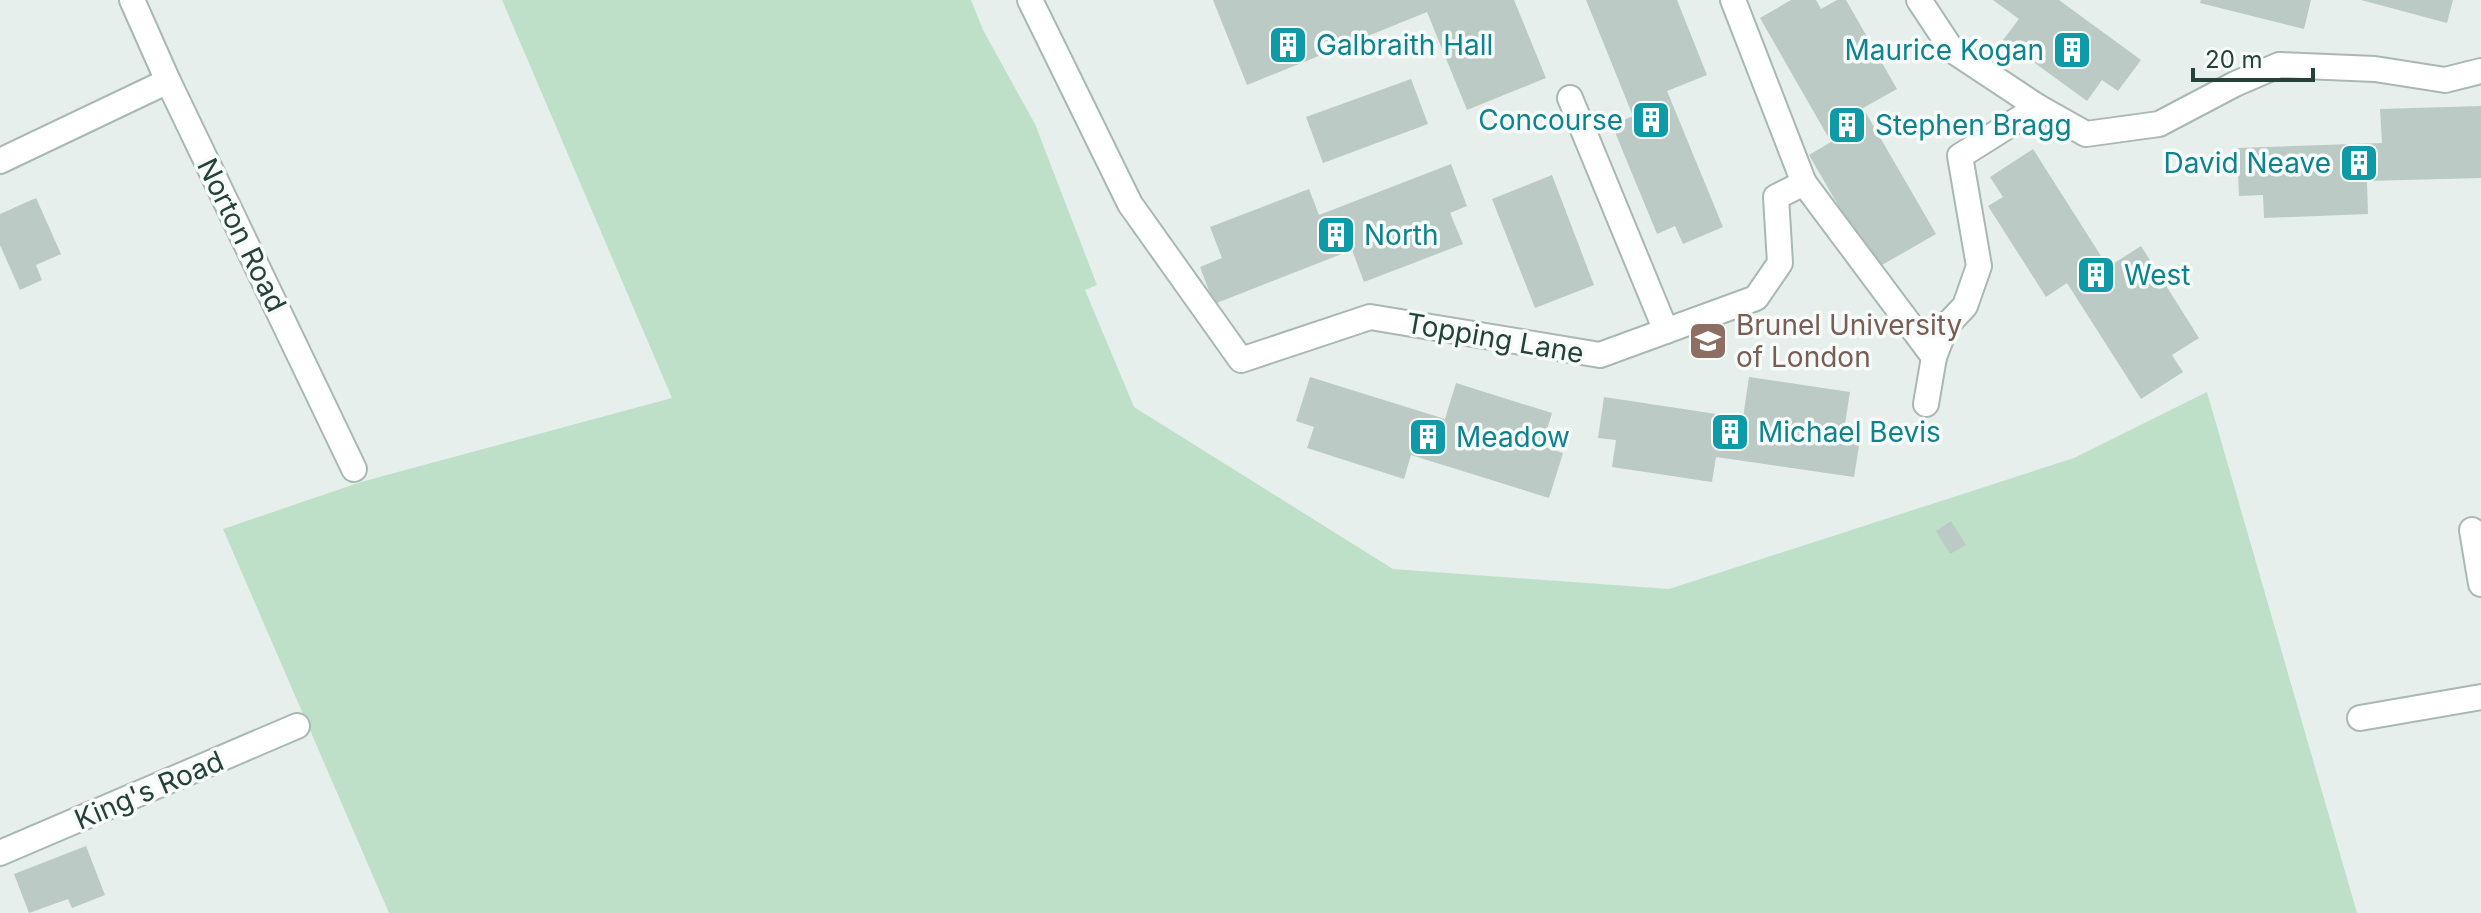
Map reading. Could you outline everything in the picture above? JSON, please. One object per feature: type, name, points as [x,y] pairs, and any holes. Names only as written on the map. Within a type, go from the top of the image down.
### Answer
[{"type":"street","name":"Norton Road","points":[[132,0],[354,469]]},
{"type":"street","name":"Topping Lane","points":[[1030,0],[1130,204],[1241,360],[1370,317],[1600,355],[1756,298],[1780,263],[1776,197],[1804,183]]},
{"type":"street","points":[[1733,0],[1804,183],[1934,357]]},
{"type":"street","points":[[1919,0],[1952,50],[2038,107],[2086,134],[2159,124],[2279,65],[2375,69],[2445,80],[2481,71]]},
{"type":"street","points":[[0,161],[168,81]]},
{"type":"street","points":[[1570,98],[1666,331]]},
{"type":"street","points":[[1926,404],[1934,357],[1946,326],[1965,306],[1979,266],[1960,156],[2038,107]]},
{"type":"street","points":[[2472,530],[2481,584]]},
{"type":"street","points":[[2360,718],[2481,697]]},
{"type":"street","name":"King's Road","points":[[0,853],[297,726]]},
{"type":"green space","points":[[502,0],[971,0],[983,30],[1035,124],[1097,285],[1085,290],[1134,407],[1393,569],[1669,589],[2074,458],[2207,392],[2357,913],[389,913],[223,529],[361,482],[672,398]]},
{"type":"building","name":"Galbraith Hall","points":[[1213,0],[1514,0],[1546,78],[1467,110],[1427,12],[1247,85]]},
{"type":"building","name":"Concourse","points":[[1586,0],[1677,0],[1707,75],[1667,91],[1723,227],[1683,244],[1675,226],[1657,234],[1612,125],[1633,116]]},
{"type":"building","name":"Stephen Bragg","points":[[1791,0],[1816,0],[1821,9],[1837,0],[1846,0],[1897,89],[1863,108],[1936,234],[1875,269],[1809,155],[1831,142],[1760,18]]},
{"type":"building","name":"Maurice Kogan","points":[[1993,0],[2059,0],[2141,60],[2118,91],[2102,80],[2087,101],[2003,40],[2019,19]]},
{"type":"building","points":[[2201,0],[2311,0],[2304,29],[2200,3]]},
{"type":"building","points":[[2361,0],[2453,0],[2447,23]]},
{"type":"building","points":[[1411,79],[1428,124],[1323,163],[1306,117]]},
{"type":"building","name":"David Neave","points":[[2481,106],[2481,178],[2367,181],[2368,214],[2264,218],[2263,195],[2239,196],[2237,148],[2382,143],[2380,109]]},
{"type":"building","name":"West","points":[[2033,149],[2108,267],[2141,246],[2199,338],[2172,355],[2183,372],[2141,399],[2067,283],[2046,297],[1988,206],[2003,197],[1990,177]]},
{"type":"building","name":"North","points":[[1451,164],[1467,206],[1450,213],[1463,244],[1364,282],[1352,250],[1214,304],[1200,267],[1222,258],[1210,227],[1309,189],[1319,215]]},
{"type":"building","points":[[1552,175],[1594,285],[1535,308],[1492,199]]},
{"type":"building","points":[[36,198],[61,254],[36,265],[42,280],[20,290],[0,245],[0,214]]},
{"type":"building","name":"Meadow","points":[[1310,377],[1445,419],[1456,383],[1552,413],[1542,446],[1563,453],[1549,498],[1411,455],[1404,479],[1307,448],[1314,427],[1296,421]]},
{"type":"building","name":"Michael Bevis","points":[[1749,377],[1850,392],[1845,424],[1862,427],[1854,477],[1716,457],[1712,482],[1612,467],[1616,440],[1598,438],[1604,397],[1743,418]]},
{"type":"building","points":[[1951,521],[1966,545],[1950,554],[1936,531]]},
{"type":"building","points":[[86,846],[105,895],[72,908],[68,899],[29,913],[14,874]]},
{"type":"place","name":"Galbraith Hall","points":[[1288,45]]},
{"type":"place","name":"Maurice Kogan","points":[[2072,50]]},
{"type":"place","name":"Concourse","points":[[1651,120]]},
{"type":"place","name":"Stephen Bragg","points":[[1847,125]]},
{"type":"place","name":"David Neave","points":[[2359,163]]},
{"type":"place","name":"North","points":[[1336,235]]},
{"type":"place","name":"West","points":[[2096,275]]},
{"type":"place","name":"Brunel University of London","points":[[1708,341]]},
{"type":"place","name":"Michael Bevis","points":[[1730,432]]},
{"type":"place","name":"Meadow","points":[[1428,437]]}]
